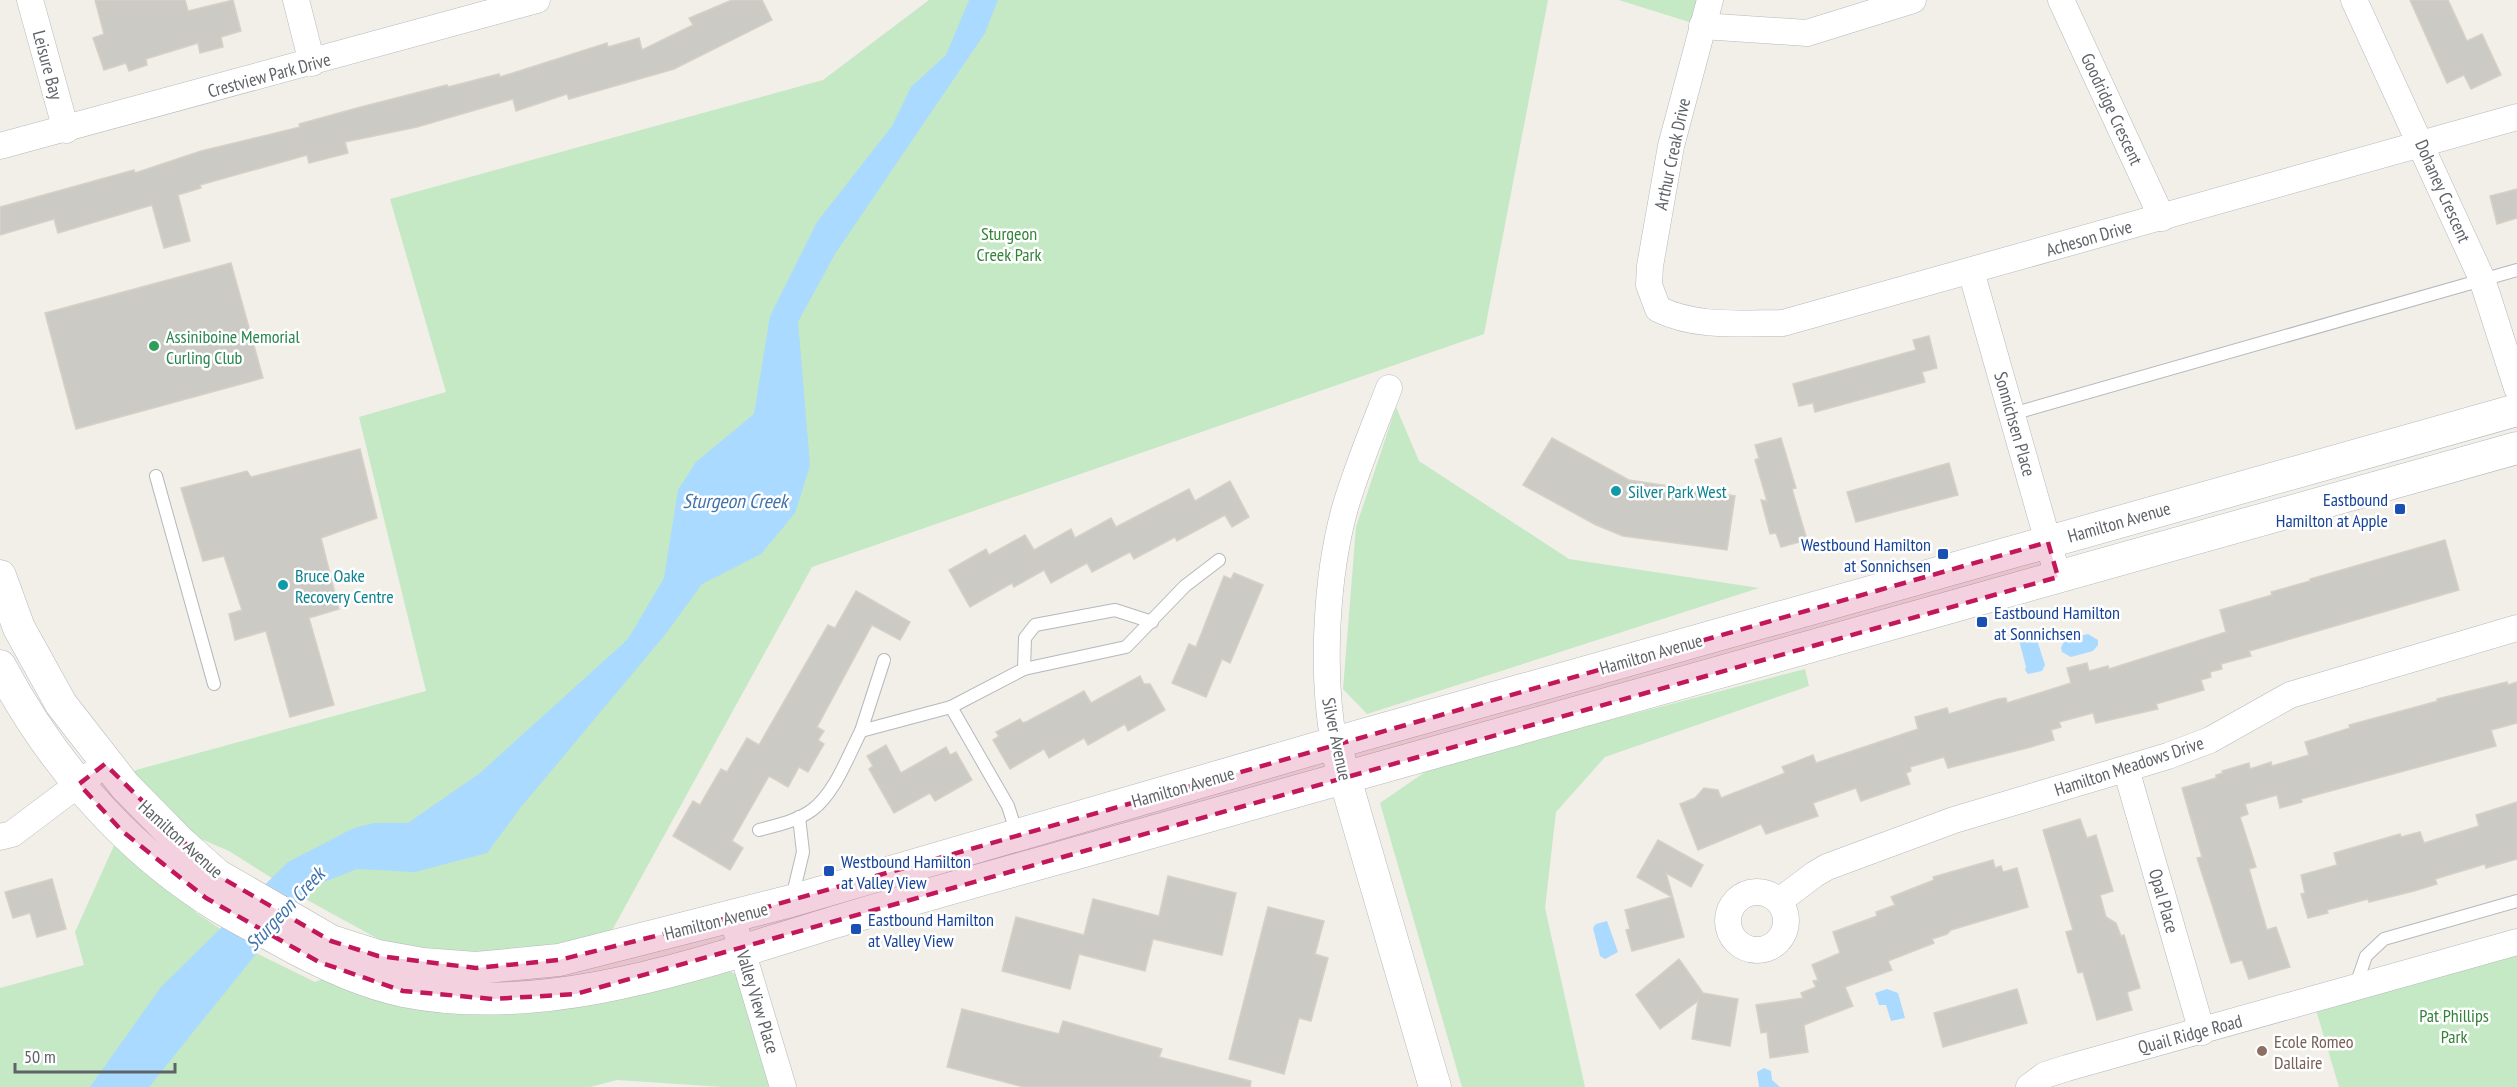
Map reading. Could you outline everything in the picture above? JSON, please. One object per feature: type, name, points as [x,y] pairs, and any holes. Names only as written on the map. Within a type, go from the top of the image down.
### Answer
[{"type":"street","name":"Leisure Bay","points":[[30,0],[66,130]]},
{"type":"street","points":[[296,0],[312,63]]},
{"type":"street","name":"Crestview Park Drive","points":[[0,146],[66,130],[537,0]]},
{"type":"street","name":"Arthur Creak Drive","points":[[1658,309],[1649,285],[1650,266],[1671,146],[1710,0]]},
{"type":"street","points":[[1702,26],[1807,33],[1913,0]]},
{"type":"street","name":"Goodridge Crescent","points":[[2061,0],[2162,218]]},
{"type":"street","name":"Dohaney Crescent","points":[[2354,0],[2482,279],[2517,388]]},
{"type":"street","name":"Acheson Drive","points":[[1658,309],[1696,322],[1783,323],[2517,117]]},
{"type":"street","name":"Sonnichsen Place","points":[[1971,271],[2058,577]]},
{"type":"street","name":"Silver Avenue","points":[[1389,388],[1356,475],[1338,543],[1326,683],[1334,743],[1435,1087]]},
{"type":"street","name":"Hamilton Avenue","points":[[325,951],[378,956],[423,964],[476,968],[559,960],[791,901],[1334,743],[2517,410]]},
{"type":"street","name":"Hamilton Avenue","points":[[0,666],[32,723],[79,784],[122,831],[212,887],[325,951],[403,991],[493,999],[576,994],[743,951],[848,918],[1344,777],[2517,448]]},
{"type":"street","name":"Hamilton Avenue","points":[[0,576],[19,628],[61,704],[105,764],[212,887]]},
{"type":"street","name":"Hamilton Meadows Drive","points":[[1779,901],[1827,867],[1954,820],[2126,770],[2210,740],[2290,694],[2517,628]]},
{"type":"street","points":[[0,837],[12,834],[105,764]]},
{"type":"street","name":"Opal Place","points":[[2126,770],[2202,1032]]},
{"type":"street","name":"Valley View Place","points":[[732,917],[783,1087]]},
{"type":"street","name":"Quail Ridge Road","points":[[2029,1087],[2045,1075],[2067,1068],[2517,942]]},
{"type":"lane","points":[[2012,414],[2517,270]]},
{"type":"lane","points":[[156,476],[214,684]]},
{"type":"lane","points":[[861,732],[951,706],[1024,669],[1126,647],[1185,586],[1219,560]]},
{"type":"lane","points":[[1024,669],[1025,638],[1035,625],[1115,610],[1152,622]]},
{"type":"lane","points":[[759,830],[812,811],[823,800],[861,732],[885,660]]},
{"type":"lane","points":[[951,706],[1008,806],[1017,836]]},
{"type":"lane","points":[[791,901],[803,852],[798,817]]},
{"type":"lane","points":[[2355,988],[2366,956],[2384,939],[2517,901]]},
{"type":"highlighted area","points":[[2048,542],[2058,577],[576,994],[493,999],[403,991],[319,962],[206,898],[122,831],[79,784],[105,764],[217,875],[331,941],[378,956],[476,968],[559,960],[732,917]]},
{"type":"green space","name":"Sturgeon Creek Park","points":[[929,0],[1548,0],[1484,334],[812,567],[610,934],[567,946],[485,955],[446,952],[382,941],[300,896],[229,851],[199,838],[131,774],[136,770],[426,691],[359,417],[446,392],[390,199],[823,80]]},
{"type":"green space","points":[[1619,0],[1710,0],[1702,26]]},
{"type":"green space","points":[[1396,407],[1419,461],[1569,559],[1759,588],[1367,714],[1343,689],[1356,527]]},
{"type":"green space","points":[[1805,669],[1809,686],[1605,757],[1556,812],[1545,908],[1585,1087],[1462,1087],[1380,803],[1434,766]]},
{"type":"green space","points":[[117,839],[198,914],[258,954],[315,982],[325,978],[411,1003],[724,968],[735,974],[740,984],[769,1087],[723,1087],[617,1080],[590,1087],[0,1087],[0,988],[84,965],[75,932]]},
{"type":"green space","name":"Pat Phillips Park","points":[[2517,942],[2517,1087],[2339,1087],[2313,1000]]},
{"type":"water","name":"Sturgeon Creek","points":[[969,0],[998,0],[985,33],[835,254],[798,322],[810,466],[795,513],[761,554],[702,584],[664,636],[521,807],[487,853],[415,872],[357,869],[309,888],[149,1087],[90,1087],[161,987],[288,862],[354,828],[374,823],[408,823],[480,773],[628,639],[664,578],[678,490],[696,462],[754,414],[770,316],[817,222],[892,126],[911,87],[946,55]]},
{"type":"water","points":[[2028,633],[2036,637],[2045,665],[2042,671],[2028,674],[2025,670],[2019,640]]},
{"type":"water","points":[[2088,634],[2098,640],[2098,645],[2093,651],[2071,657],[2062,652],[2061,648],[2065,639]]},
{"type":"water","points":[[1607,921],[1618,952],[1605,959],[1600,956],[1593,928],[1596,924]]},
{"type":"water","points":[[1887,989],[1898,993],[1905,1018],[1891,1021],[1886,1005],[1879,1005],[1875,993]]},
{"type":"water","points":[[1764,1068],[1771,1071],[1772,1080],[1780,1087],[1759,1087],[1757,1072]]},
{"type":"building","points":[[95,0],[185,0],[188,11],[233,0],[241,31],[221,37],[223,47],[200,53],[198,43],[146,59],[147,65],[129,71],[126,63],[104,70],[93,38],[104,34]]},
{"type":"building","points":[[732,0],[762,0],[772,20],[674,69],[569,99],[567,94],[516,111],[513,99],[417,127],[345,142],[348,153],[309,163],[307,155],[200,185],[201,188],[178,195],[190,241],[164,248],[152,205],[58,233],[54,219],[0,235],[0,207],[134,170],[135,173],[201,151],[300,127],[299,124],[357,108],[447,85],[448,87],[499,74],[500,77],[607,43],[608,47],[639,38],[642,50],[693,25],[689,18]]},
{"type":"building","points":[[2410,0],[2448,0],[2467,41],[2482,34],[2501,75],[2471,89],[2464,75],[2447,83]]},
{"type":"building","points":[[2517,189],[2517,218],[2497,224],[2490,196]]},
{"type":"building","name":"Assiniboine Memorial Curling Club","points":[[231,263],[263,378],[76,429],[45,313]]},
{"type":"building","points":[[1929,336],[1937,368],[1922,372],[1925,382],[1815,412],[1813,403],[1799,406],[1793,384],[1916,350],[1913,340]]},
{"type":"building","name":"Silver Park West","points":[[1552,438],[1629,480],[1735,496],[1727,550],[1623,536],[1596,525],[1523,485]]},
{"type":"building","points":[[1781,438],[1796,488],[1792,489],[1807,540],[1781,547],[1776,533],[1770,534],[1761,500],[1767,501],[1755,460],[1759,458],[1755,445]]},
{"type":"building","name":"Bruce Oake Recovery Centre","points":[[360,449],[377,518],[321,538],[339,609],[309,618],[334,705],[290,717],[266,631],[235,640],[229,614],[242,610],[224,556],[203,561],[181,488],[247,471],[251,477]]},
{"type":"building","points":[[1949,463],[1958,495],[1856,522],[1847,492]]},
{"type":"building","points":[[1230,481],[1249,517],[1232,527],[1225,515],[1177,541],[1175,537],[1134,559],[1130,552],[1092,572],[1087,563],[1051,583],[1044,570],[1014,587],[1012,583],[970,607],[949,570],[986,549],[989,555],[1025,535],[1034,550],[1071,529],[1075,538],[1111,518],[1116,527],[1189,489],[1195,501]]},
{"type":"building","points":[[2445,540],[2459,590],[2249,651],[2251,656],[2221,664],[2222,669],[2210,672],[2211,677],[2201,680],[2204,690],[2156,704],[2158,709],[2096,723],[2093,713],[2059,722],[2061,727],[2051,730],[2054,740],[2031,747],[1948,768],[1944,757],[1910,767],[1911,771],[1906,773],[1910,784],[1861,801],[1856,788],[1813,803],[1818,816],[1766,834],[1761,824],[1698,850],[1680,804],[1695,798],[1704,788],[1718,790],[1721,798],[1785,773],[1782,767],[1813,755],[1816,763],[1918,729],[1915,717],[1947,708],[1949,714],[1998,699],[2006,698],[2007,703],[2071,683],[2067,668],[2087,663],[2089,671],[2108,666],[2109,669],[2226,632],[2220,610],[2272,595],[2271,592],[2310,581],[2310,579]]},
{"type":"building","points":[[1234,573],[1263,585],[1230,663],[1222,659],[1206,697],[1172,683],[1189,644],[1196,647],[1224,576],[1231,579]]},
{"type":"building","points":[[856,591],[910,622],[900,640],[872,625],[817,727],[824,731],[818,740],[824,744],[808,772],[799,767],[788,787],[769,776],[732,841],[743,848],[730,870],[673,836],[693,801],[700,805],[721,769],[727,772],[747,738],[759,745],[828,625],[835,628]]},
{"type":"building","points":[[1140,676],[1144,684],[1150,684],[1165,710],[1128,731],[1125,724],[1088,745],[1084,738],[1049,758],[1044,749],[1010,769],[993,740],[999,736],[996,732],[1020,719],[1023,723],[1028,721],[1084,691],[1091,703]]},
{"type":"building","points":[[2507,682],[2508,685],[2517,682],[2517,723],[2491,730],[2496,746],[2301,799],[2302,802],[2280,808],[2277,795],[2245,804],[2248,814],[2240,817],[2256,867],[2249,869],[2267,930],[2276,927],[2290,967],[2249,979],[2242,960],[2231,963],[2197,858],[2202,857],[2182,788],[2216,778],[2216,775],[2223,773],[2222,771],[2249,763],[2250,769],[2271,762],[2272,766],[2309,755],[2305,742],[2350,728],[2349,725],[2438,701],[2437,699]]},
{"type":"building","points":[[886,745],[901,773],[946,747],[950,755],[956,752],[972,780],[935,801],[930,793],[894,813],[869,769],[873,766],[867,756]]},
{"type":"building","points":[[2517,802],[2517,859],[2486,868],[2485,864],[2435,879],[2437,884],[2369,902],[2368,899],[2327,910],[2328,913],[2308,918],[2301,894],[2305,893],[2301,875],[2337,865],[2334,853],[2400,834],[2401,837],[2420,832],[2424,843],[2479,826],[2476,815]]},
{"type":"building","points":[[2080,819],[2087,838],[2096,835],[2113,891],[2100,895],[2106,917],[2116,923],[2121,936],[2124,935],[2140,988],[2127,992],[2132,1010],[2097,1020],[2083,972],[2078,973],[2066,932],[2073,930],[2043,830]]},
{"type":"building","points":[[1658,840],[1703,865],[1691,887],[1666,873],[1684,937],[1632,951],[1626,930],[1630,929],[1625,910],[1672,897],[1637,877]]},
{"type":"building","points":[[1993,860],[1995,868],[2001,866],[2003,872],[2017,868],[2028,907],[1951,930],[1947,934],[1932,939],[1934,943],[1888,961],[1892,970],[1845,987],[1853,1006],[1804,1025],[1808,1052],[1770,1058],[1767,1032],[1761,1033],[1756,1005],[1803,998],[1801,993],[1816,987],[1813,981],[1818,980],[1812,965],[1840,953],[1833,932],[1877,916],[1876,912],[1895,905],[1891,897],[1934,880],[1933,877]]},
{"type":"building","points":[[1168,876],[1236,893],[1222,955],[1153,939],[1145,971],[1079,954],[1070,989],[1002,971],[1016,917],[1084,935],[1093,899],[1159,916]]},
{"type":"building","points":[[52,879],[66,929],[37,937],[30,913],[13,918],[5,892]]},
{"type":"building","points":[[1268,907],[1324,921],[1315,954],[1328,958],[1311,1021],[1299,1018],[1284,1074],[1229,1059]]},
{"type":"building","points":[[1679,959],[1703,993],[1738,999],[1730,1046],[1692,1039],[1698,1001],[1660,1029],[1636,995]]},
{"type":"building","points":[[2017,989],[2027,1023],[1943,1047],[1934,1013]]},
{"type":"building","points":[[962,1009],[1059,1034],[1063,1021],[1162,1049],[1159,1057],[1251,1081],[1250,1087],[1024,1087],[947,1067]]},
{"type":"place","name":"Assiniboine Memorial Curling Club","points":[[154,346]]},
{"type":"place","name":"Silver Park West","points":[[1616,491]]},
{"type":"place","name":"Eastbound Hamilton at Apple","points":[[2400,509]]},
{"type":"place","name":"Westbound Hamilton at Sonnichsen","points":[[1943,554]]},
{"type":"place","name":"Bruce Oake Recovery Centre","points":[[283,585]]},
{"type":"place","name":"Eastbound Hamilton at Sonnichsen","points":[[1982,622]]},
{"type":"place","name":"Westbound Hamilton at Valley View","points":[[829,871]]},
{"type":"place","name":"Eastbound Hamilton at Valley View","points":[[856,929]]},
{"type":"place","name":"Ecole Romeo Dallaire","points":[[2262,1051]]}]
